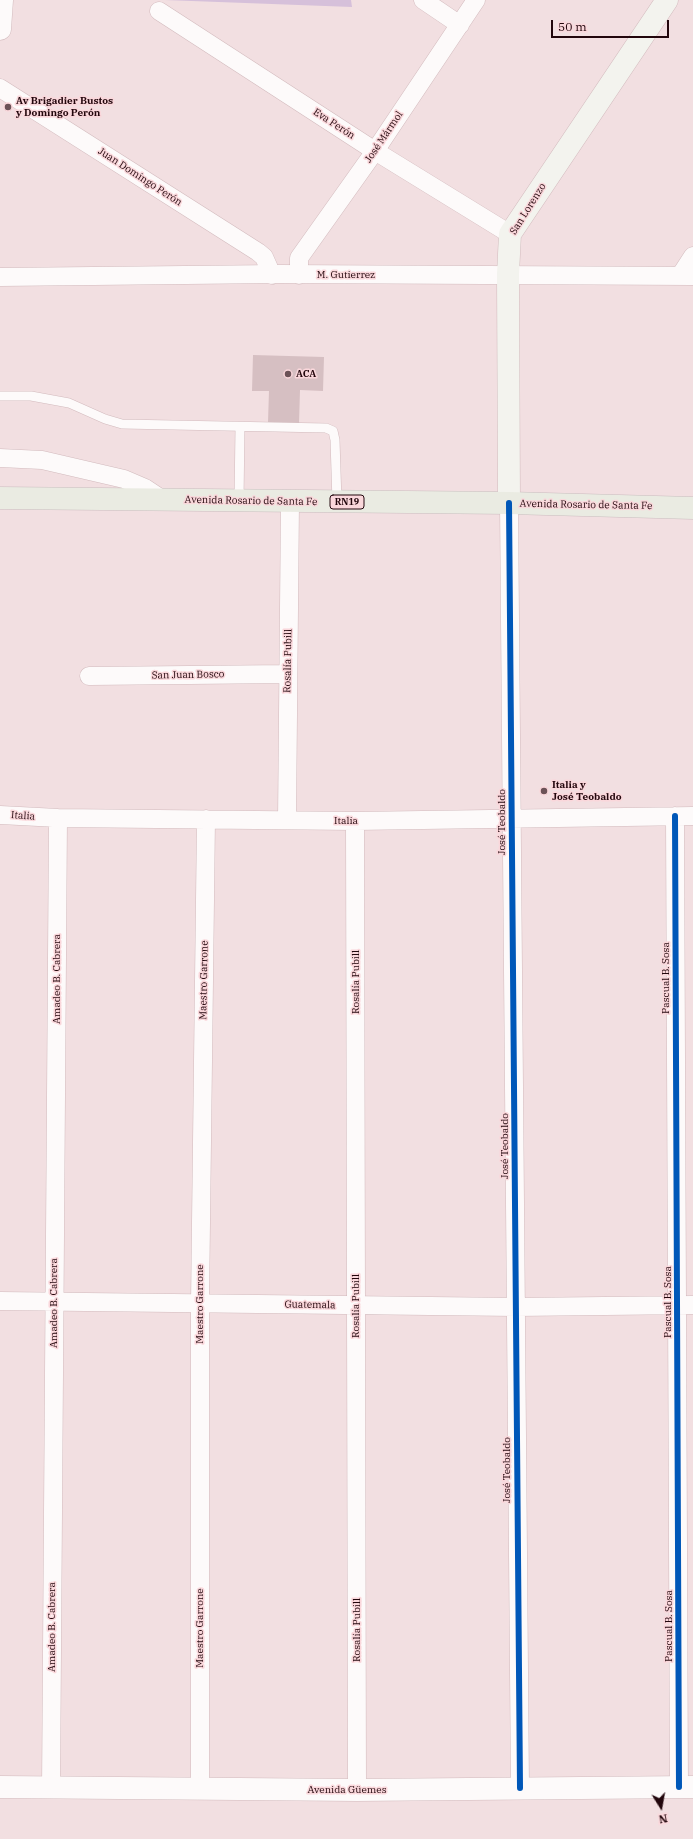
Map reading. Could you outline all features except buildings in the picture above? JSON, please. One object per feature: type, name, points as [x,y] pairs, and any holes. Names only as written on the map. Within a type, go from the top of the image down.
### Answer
[{"type":"main road","name":"San Lorenzo","points":[[509,503],[508,274],[510,234],[667,0]]},
{"type":"main road","name":"Avenida Rosario de Santa Fe","points":[[0,498],[509,503],[693,508]]},
{"type":"street","points":[[423,0],[460,25]]},
{"type":"street","name":"José Mármol","points":[[299,275],[299,258],[375,150],[476,0]]},
{"type":"street","name":"Eva Perón","points":[[159,10],[375,150],[510,234]]},
{"type":"street","name":"Juan Domingo Perón","points":[[0,88],[258,252],[264,257],[272,275]]},
{"type":"street","points":[[686,276],[693,256]]},
{"type":"street","name":"M. Gutierrez","points":[[0,277],[508,274],[686,276]]},
{"type":"street","points":[[0,458],[42,460],[124,479],[145,488],[163,500]]},
{"type":"street","name":"Rosalía Pubill","points":[[286,820],[290,502]]},
{"type":"street","name":"José Teobaldo","points":[[509,503],[520,1788]]},
{"type":"street","name":"San Juan Bosco","points":[[89,676],[288,674]]},
{"type":"street","name":"Italia","points":[[0,815],[58,818],[355,821],[693,816]]},
{"type":"street","name":"Pascual B. Sosa","points":[[675,816],[686,1305],[686,1787]]},
{"type":"street","name":"Amadeo B. Cabrera","points":[[51,1788],[58,818]]},
{"type":"street","name":"Maestro Garrone","points":[[200,1789],[200,1303],[206,819]]},
{"type":"street","name":"Rosalía Pubill","points":[[355,821],[357,1790]]},
{"type":"street","name":"Guatemala","points":[[0,1301],[54,1303],[200,1303],[516,1307],[686,1305]]},
{"type":"street","name":"Avenida Güemes","points":[[0,1787],[357,1790],[686,1787]]},
{"type":"lane","points":[[0,396],[31,396],[69,402],[105,419],[122,424],[326,428],[333,431],[336,440],[337,502]]},
{"type":"lane","points":[[239,501],[240,426]]},
{"type":"shaded area","points":[[165,0],[351,0],[352,7]]},
{"type":"cycle path","points":[[509,503],[520,1788]]},
{"type":"cycle path","points":[[675,816],[679,1787]]},
{"type":"place","name":"Av Brigadier Bustos y Domingo Perón","points":[[8,107]]},
{"type":"place","name":"ACA","points":[[288,374]]},
{"type":"place","name":"Italia y José Teobaldo","points":[[544,791]]}]
